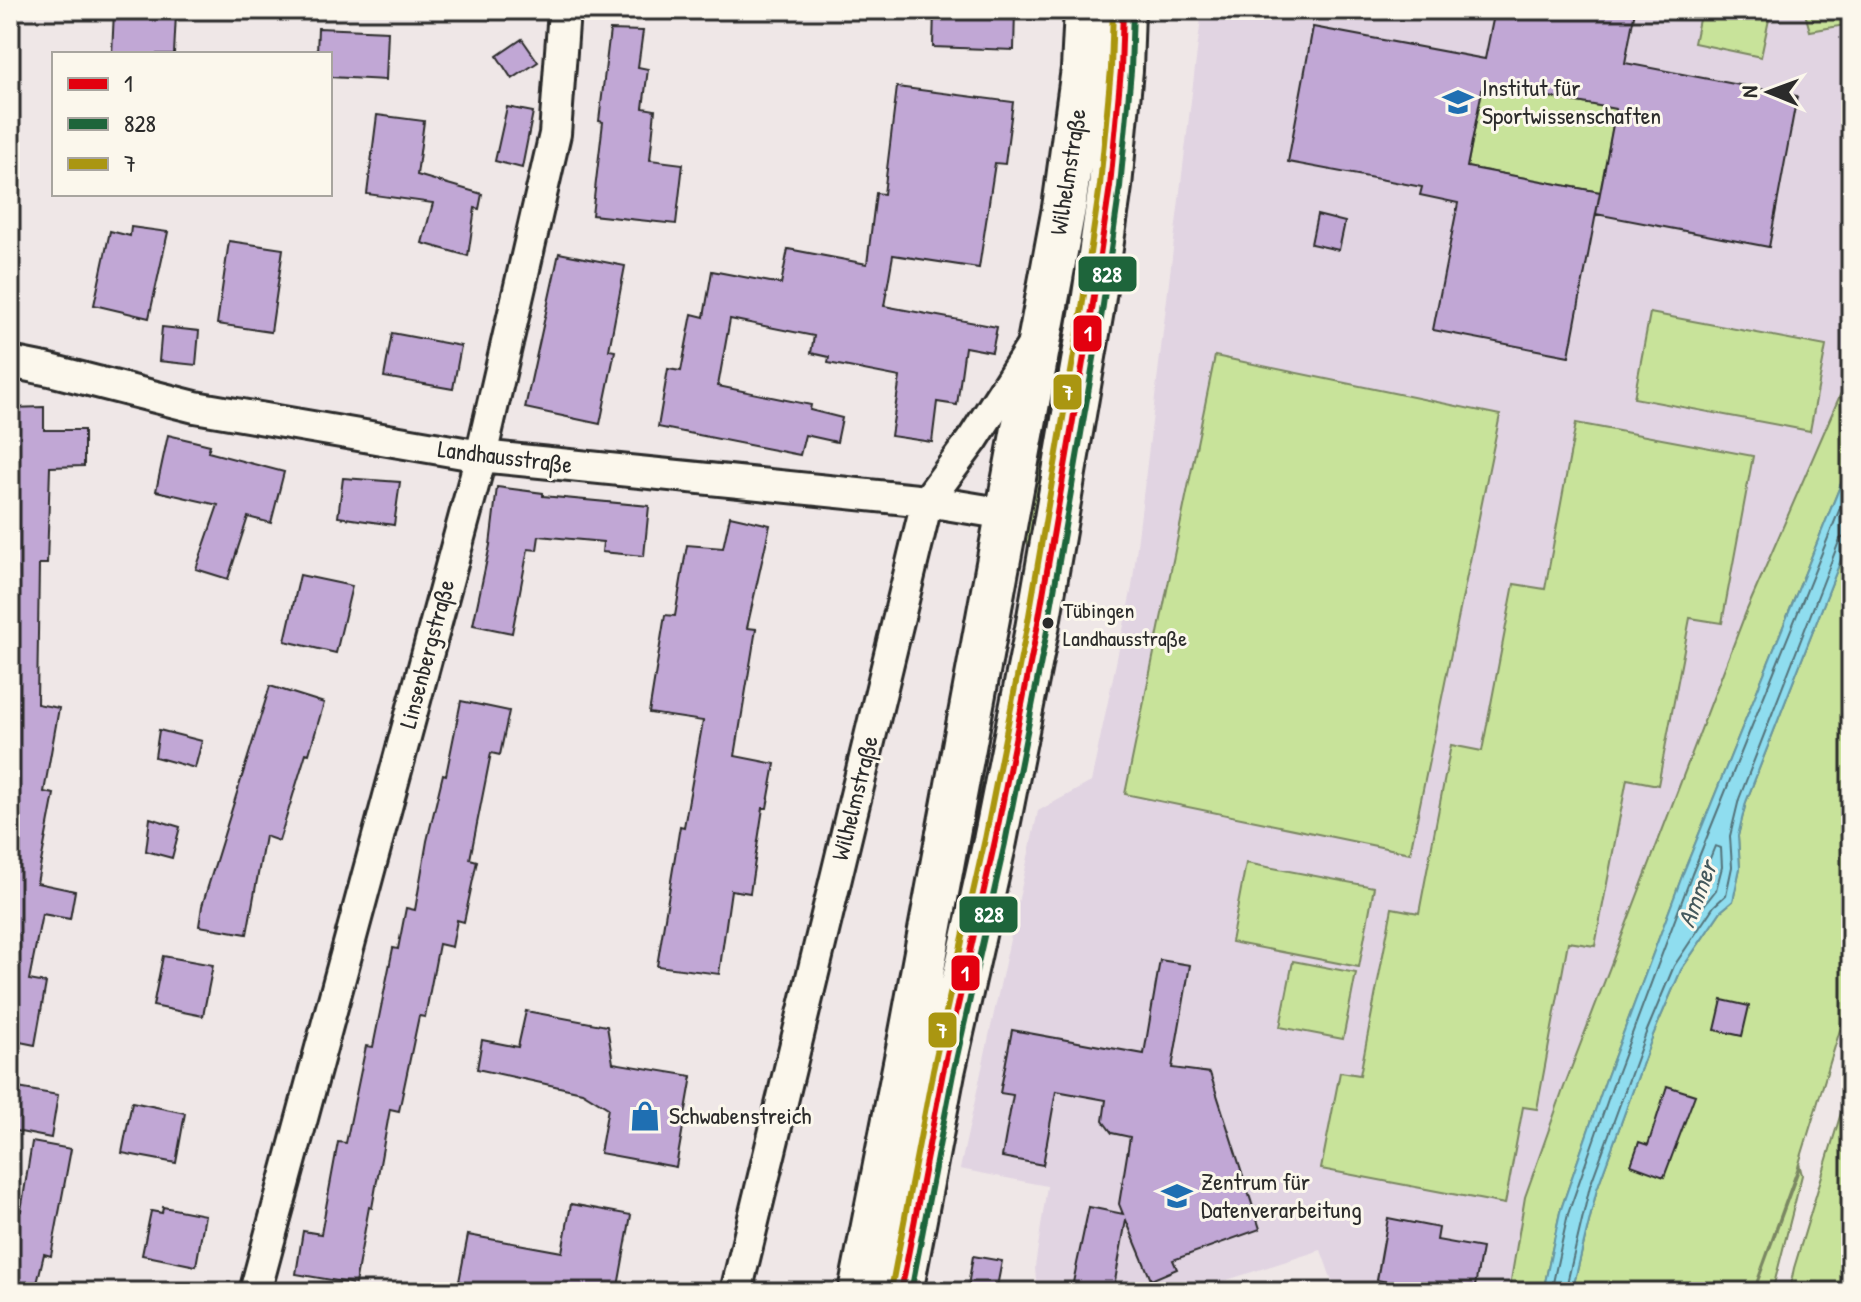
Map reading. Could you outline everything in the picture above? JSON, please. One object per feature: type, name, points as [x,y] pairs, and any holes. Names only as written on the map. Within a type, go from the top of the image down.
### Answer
[{"type":"main road","name":"Wilhelmstraße","points":[[860,1292],[911,1033],[1066,192],[1083,69],[1086,10]]},
{"type":"main road","name":"Wilhelmstraße","points":[[901,1292],[943,1072],[995,841],[1037,629],[1092,310],[1110,186],[1121,70],[1123,10]]},
{"type":"main road","points":[[1023,425],[1070,433]]},
{"type":"main road","points":[[1006,514],[1030,581],[1037,629]]},
{"type":"street","name":"Linsenbergstraße","points":[[255,1292],[481,456],[555,134],[564,10]]},
{"type":"street","name":"Wilhelmstraße","points":[[736,1292],[927,501],[973,439],[1041,333]]},
{"type":"street","name":"Landhausstraße","points":[[10,362],[195,407],[481,456],[927,501],[1006,514]]},
{"type":"shaded area","points":[[1202,10],[1851,10],[1851,370],[1746,612],[1564,1087],[1525,1197],[1508,1292],[1336,1292],[1321,1250],[1205,1287],[1200,1292],[1037,1292],[1035,1267],[1047,1186],[960,1169],[1038,811],[1091,782],[1132,587]]},
{"type":"green space","points":[[1701,10],[1771,10],[1761,57],[1694,43]]},
{"type":"green space","points":[[1804,10],[1851,10],[1851,24],[1810,31]]},
{"type":"green space","points":[[1483,85],[1616,109],[1601,192],[1467,167]]},
{"type":"green space","points":[[1650,313],[1826,346],[1810,431],[1634,398]]},
{"type":"green space","points":[[1215,356],[1500,415],[1410,853],[1125,794]]},
{"type":"green space","points":[[1851,370],[1851,459],[1684,871],[1606,1079],[1560,1212],[1543,1292],[1509,1292],[1525,1197],[1564,1087],[1746,612]]},
{"type":"green space","points":[[1576,423],[1753,456],[1722,623],[1690,618],[1658,785],[1627,779],[1595,946],[1568,942],[1537,1109],[1523,1107],[1505,1204],[1321,1169],[1340,1072],[1360,1075],[1392,908],[1419,913],[1451,745],[1482,751],[1514,584],[1545,589]]},
{"type":"green space","points":[[1035,435],[1055,443],[1034,557],[1019,525]]},
{"type":"green space","points":[[1851,534],[1851,994],[1798,1167],[1753,1292],[1572,1292],[1597,1189],[1653,1035],[1681,970],[1721,911],[1733,901],[1740,868],[1738,836],[1746,802]]},
{"type":"green space","points":[[1013,577],[1016,592],[982,775],[970,885],[918,1084]]},
{"type":"green space","points":[[1246,863],[1374,887],[1359,967],[1231,942]]},
{"type":"green space","points":[[1293,961],[1356,973],[1343,1039],[1280,1027]]},
{"type":"green space","points":[[1851,1080],[1851,1292],[1789,1292],[1794,1268]]},
{"type":"green space","points":[[1800,1167],[1802,1175],[1772,1292],[1754,1292]]},
{"type":"water","name":"Ammer","points":[[1851,459],[1851,534],[1746,802],[1738,836],[1740,868],[1733,901],[1721,911],[1681,970],[1653,1035],[1597,1189],[1572,1292],[1543,1292],[1560,1212],[1606,1079],[1684,871]]},
{"type":"building","points":[[934,10],[1015,10],[1014,50],[933,47]]},
{"type":"building","points":[[1495,10],[1635,10],[1625,63],[1797,96],[1769,247],[1596,214],[1616,109],[1483,85],[1467,167],[1600,192],[1569,356],[1433,330],[1458,203],[1420,195],[1422,187],[1288,162],[1313,27],[1485,59]]},
{"type":"building","points":[[114,11],[176,14],[174,52],[112,52]]},
{"type":"building","points":[[318,28],[388,31],[386,80],[332,77],[332,52],[317,52]]},
{"type":"building","points":[[610,30],[643,31],[638,67],[648,69],[643,108],[655,110],[650,160],[683,164],[676,224],[592,215]]},
{"type":"building","points":[[522,39],[538,62],[512,79],[497,56]]},
{"type":"building","points":[[897,87],[1013,102],[1005,164],[995,163],[979,268],[893,255],[884,306],[997,327],[992,352],[965,347],[957,405],[937,402],[932,442],[891,436],[900,377],[828,363],[829,357],[811,353],[814,336],[730,319],[718,386],[811,405],[810,410],[842,418],[837,442],[805,435],[800,455],[658,427],[668,369],[681,371],[692,314],[704,317],[712,271],[781,284],[788,249],[867,264],[876,193],[884,194]]},
{"type":"building","points":[[507,107],[533,112],[522,168],[495,161]]},
{"type":"building","points":[[377,115],[424,121],[417,175],[482,194],[479,209],[475,208],[468,256],[422,243],[433,203],[367,194]]},
{"type":"building","points":[[1317,215],[1345,222],[1339,250],[1311,244]]},
{"type":"building","points":[[131,227],[168,232],[149,318],[94,305],[110,231],[130,236]]},
{"type":"building","points":[[229,241],[283,249],[271,332],[217,324]]},
{"type":"building","points":[[559,253],[625,266],[609,350],[615,351],[600,424],[525,408]]},
{"type":"building","points":[[162,327],[199,331],[196,365],[159,361]]},
{"type":"building","points":[[392,333],[461,346],[453,389],[384,377]]},
{"type":"building","points":[[44,407],[44,430],[84,430],[84,466],[50,467],[47,564],[39,564],[37,704],[59,708],[44,792],[54,794],[37,883],[75,891],[70,919],[42,914],[29,980],[46,983],[35,1045],[10,1040],[10,408]]},
{"type":"building","points":[[168,435],[210,445],[208,452],[284,472],[271,523],[248,517],[228,579],[196,569],[218,505],[156,491]]},
{"type":"building","points":[[343,478],[400,482],[394,525],[338,517]]},
{"type":"building","points":[[497,487],[543,493],[543,496],[649,506],[644,556],[602,552],[603,542],[539,536],[537,550],[528,549],[512,633],[473,625],[490,545]]},
{"type":"building","points":[[730,516],[770,525],[747,628],[756,629],[735,756],[775,764],[767,808],[763,808],[750,893],[731,890],[719,974],[657,966],[680,826],[684,827],[703,721],[649,713],[665,615],[675,616],[687,545],[723,548]]},
{"type":"building","points":[[300,575],[352,586],[336,653],[285,641]]},
{"type":"building","points":[[270,686],[324,703],[309,754],[306,753],[279,841],[265,836],[247,934],[199,926],[202,906]]},
{"type":"building","points":[[461,701],[509,711],[500,755],[491,753],[470,859],[477,861],[464,922],[457,920],[452,947],[439,944],[425,1017],[419,1016],[399,1111],[390,1109],[355,1284],[296,1274],[303,1231],[321,1234],[338,1142],[346,1143],[366,1046],[373,1047],[393,948],[398,949],[406,908],[415,910],[427,841],[443,774],[446,775]]},
{"type":"building","points":[[159,730],[202,741],[195,768],[155,757]]},
{"type":"building","points":[[150,818],[180,827],[172,858],[146,851]]},
{"type":"building","points":[[163,956],[213,965],[203,1016],[153,1006]]},
{"type":"building","points":[[1160,960],[1190,965],[1172,1068],[1210,1073],[1260,1229],[1173,1260],[1177,1269],[1151,1280],[1126,1220],[1113,1292],[1071,1292],[1089,1207],[1123,1214],[1119,1204],[1130,1137],[1112,1133],[1103,1121],[1106,1100],[1056,1091],[1043,1165],[1002,1157],[1013,1095],[1000,1093],[1012,1030],[1144,1054]]},
{"type":"building","points":[[1722,1000],[1749,1006],[1742,1036],[1715,1030]]},
{"type":"building","points":[[526,1011],[607,1026],[613,1063],[692,1076],[676,1167],[600,1153],[608,1108],[582,1092],[477,1069],[482,1040],[518,1047]]},
{"type":"building","points":[[1667,1086],[1695,1095],[1664,1177],[1631,1165],[1639,1142],[1648,1145]]},
{"type":"building","points":[[18,1088],[58,1095],[51,1138],[10,1130]]},
{"type":"building","points":[[132,1102],[185,1113],[176,1163],[122,1153]]},
{"type":"building","points":[[32,1142],[71,1149],[51,1256],[44,1254],[35,1292],[10,1292],[10,1264],[16,1235],[12,1234],[16,1209],[21,1211]]},
{"type":"building","points":[[571,1204],[631,1215],[617,1292],[457,1292],[468,1235],[562,1252]]},
{"type":"building","points":[[163,1207],[205,1215],[196,1266],[142,1255],[151,1211],[162,1213]]},
{"type":"building","points":[[1388,1218],[1439,1228],[1437,1240],[1482,1248],[1474,1292],[1440,1292],[1377,1280]]},
{"type":"building","points":[[973,1256],[1002,1261],[996,1292],[967,1292]]},
{"type":"transit line","name":"7","points":[[891,1290],[933,1070],[985,839],[1027,627],[1100,185],[1113,10]]},
{"type":"transit line","name":"1","points":[[901,1292],[943,1072],[995,841],[1037,629],[1092,310],[1110,186],[1121,70],[1123,10]]},
{"type":"transit line","name":"828","points":[[911,1292],[953,1074],[1005,843],[1047,631],[1102,312],[1120,187],[1131,71],[1133,10]]},
{"type":"place","name":"Institut für Sportwissenschaften","points":[[1458,102]]},
{"type":"place","name":"Tübingen Landhausstraße","points":[[1048,623]]},
{"type":"place","name":"Schwabenstreich","points":[[645,1116]]},
{"type":"place","name":"Zentrum für Datenverarbeitung","points":[[1177,1196]]}]
